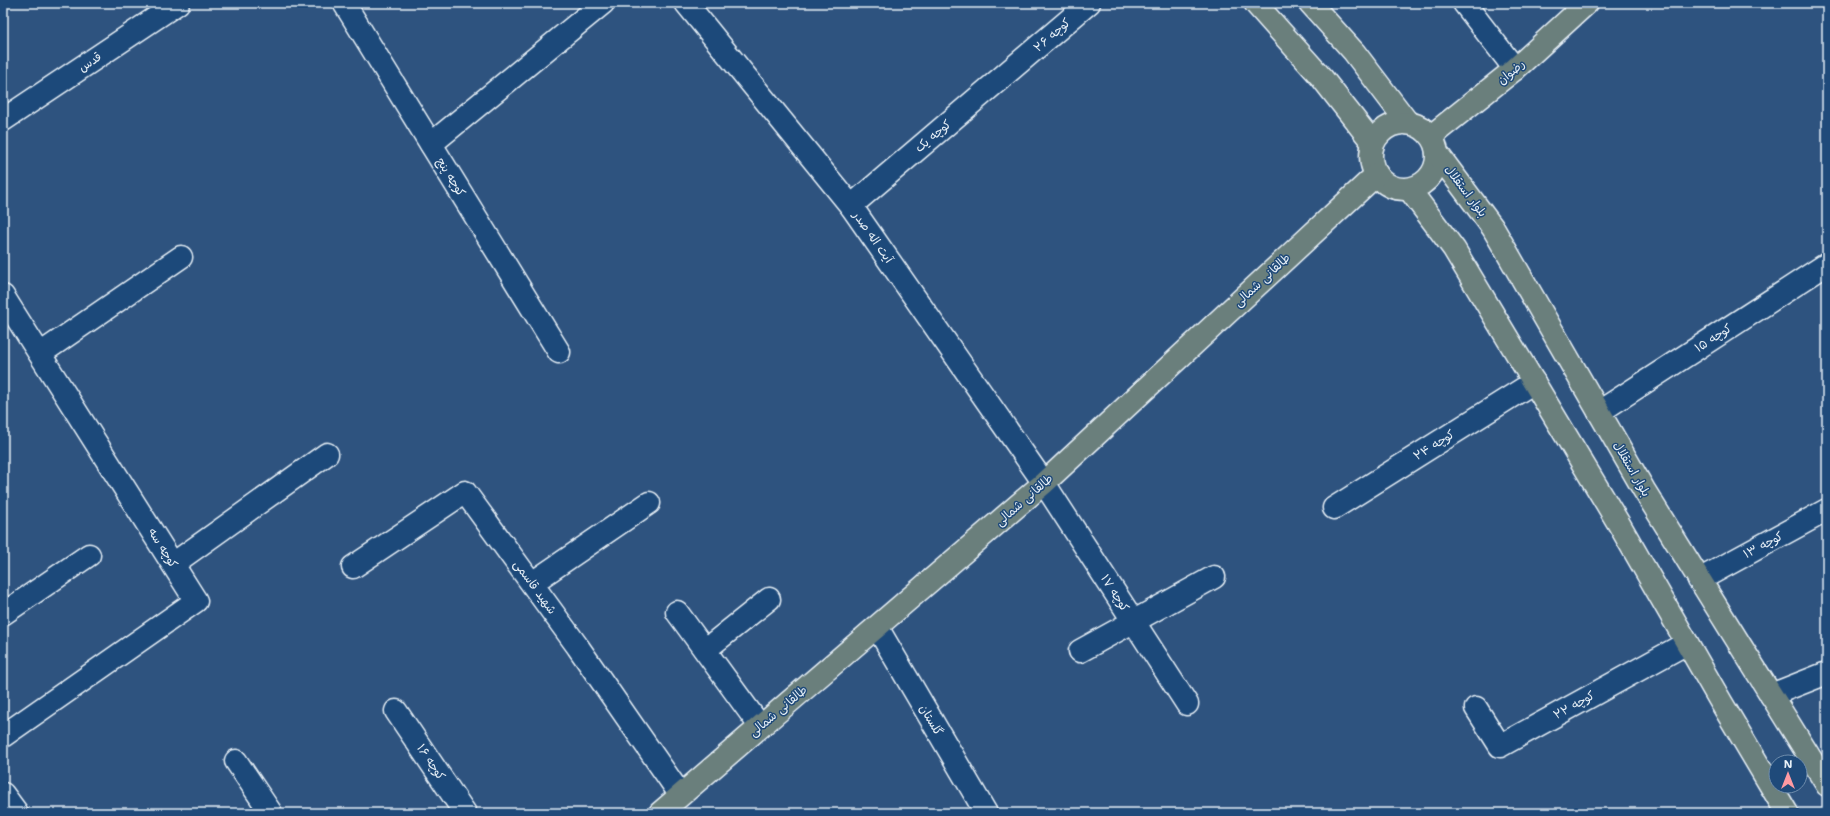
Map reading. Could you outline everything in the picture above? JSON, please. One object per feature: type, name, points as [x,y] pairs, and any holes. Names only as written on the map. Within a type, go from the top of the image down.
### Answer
[{"type":"main road","points":[[1255,3],[1322,78],[1373,142]]},
{"type":"main road","points":[[1310,3],[1354,52],[1408,123]]},
{"type":"main road","name":"رضوان","points":[[1434,145],[1587,3]]},
{"type":"main road","points":[[1398,123],[1408,123],[1425,130],[1434,145],[1436,166],[1430,176],[1421,185],[1409,188],[1397,188],[1385,183],[1376,174],[1372,165],[1371,153],[1373,142],[1387,127],[1398,123]]},
{"type":"main road","name":"بلوار استقلال","points":[[1434,145],[1493,228],[1644,490],[1827,785]]},
{"type":"main road","name":"طالقانی شمالی","points":[[660,813],[680,794],[1044,483],[1376,174]]},
{"type":"main road","points":[[1409,188],[1454,249],[1619,524],[1787,813]]},
{"type":"street","name":"قدس","points":[[3,120],[155,10],[178,3]]},
{"type":"street","name":"کوچه پنج","points":[[344,3],[559,352]]},
{"type":"street","points":[[431,144],[603,3]]},
{"type":"street","name":"آیت اله صدر","points":[[686,3],[851,206],[1044,483]]},
{"type":"street","name":"کوچه ۲۶","points":[[1015,67],[1089,3]]},
{"type":"street","points":[[1464,3],[1515,69]]},
{"type":"street","name":"کوچه یک","points":[[851,206],[1015,67]]},
{"type":"street","points":[[40,354],[181,257]]},
{"type":"street","name":"کوچه ۱۵","points":[[1599,412],[1827,264]]},
{"type":"street","name":"کوچه سه","points":[[3,296],[196,601],[3,736]]},
{"type":"street","name":"کوچه ۲۴","points":[[1334,508],[1534,382]]},
{"type":"street","points":[[173,564],[327,454]]},
{"type":"street","name":"کوچه ۱۷","points":[[1044,483],[1187,704]]},
{"type":"street","name":"شهید قاسمی","points":[[353,567],[465,492],[578,646],[680,794]]},
{"type":"street","points":[[532,583],[649,503]]},
{"type":"street","name":"کوچه ۱۳","points":[[1699,580],[1827,510]]},
{"type":"street","points":[[3,614],[89,556]]},
{"type":"street","points":[[1080,651],[1214,577]]},
{"type":"street","points":[[705,650],[769,599]]},
{"type":"street","points":[[677,612],[760,726]]},
{"type":"street","name":"گلستان","points":[[877,627],[986,813]]},
{"type":"street","name":"کوچه ۲۲","points":[[1476,708],[1500,746],[1687,643]]},
{"type":"street","points":[[1771,695],[1827,673]]},
{"type":"street","name":"کوچه ۱۶","points":[[396,711],[465,813]]},
{"type":"street","points":[[236,761],[271,813]]},
{"type":"street","points":[[3,794],[17,813]]}]
